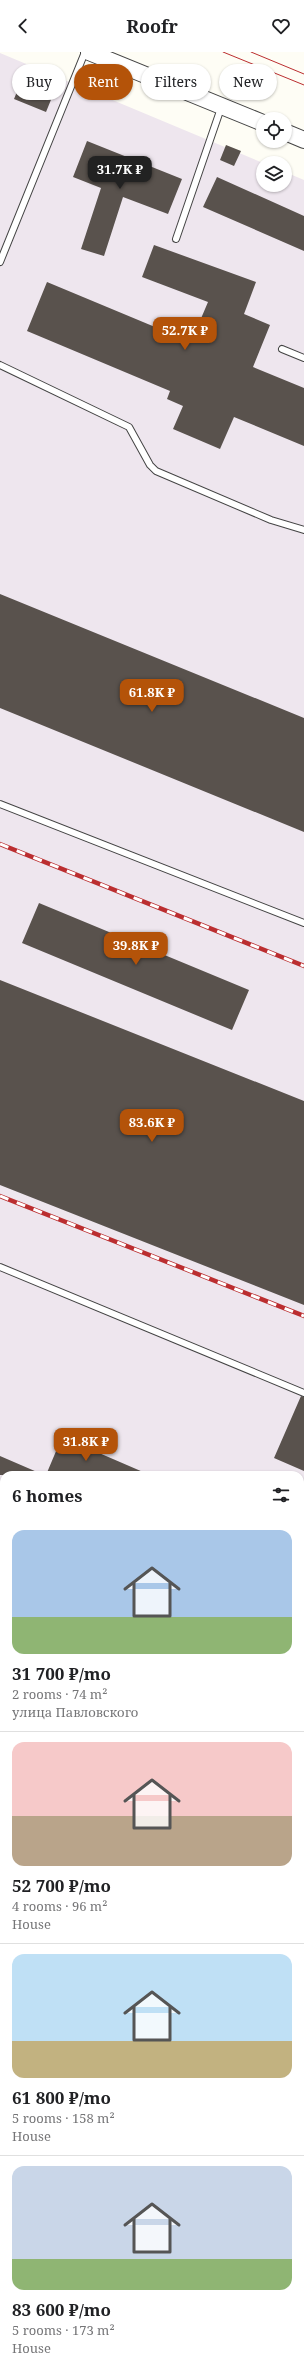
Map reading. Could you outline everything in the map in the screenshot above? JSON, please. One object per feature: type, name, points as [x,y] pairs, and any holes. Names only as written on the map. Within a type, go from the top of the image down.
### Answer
[{"type":"street","points":[[89,52],[256,120]]},
{"type":"street","points":[[292,135],[304,140]]},
{"type":"lane","points":[[0,262],[85,52]]},
{"type":"lane","points":[[176,239],[222,106]]},
{"type":"lane","points":[[282,349],[304,358]]},
{"type":"lane","points":[[0,365],[128,427],[150,465],[156,471],[271,520],[304,530]]},
{"type":"lane","points":[[0,804],[304,923]]},
{"type":"lane","points":[[0,1267],[304,1393]]},
{"type":"shaded area","points":[[0,53],[26,64],[12,64],[12,100],[66,100],[66,81],[74,84],[74,100],[112,100],[256,160],[256,192],[292,192],[292,175],[304,180],[304,1471],[0,1471]]},
{"type":"building","points":[[16,100],[51,100],[46,112]]},
{"type":"building","points":[[87,141],[182,179],[168,214],[123,197],[104,256],[81,249],[101,188],[73,177]]},
{"type":"building","points":[[226,145],[241,151],[234,166],[220,160]]},
{"type":"building","points":[[217,177],[304,216],[304,251],[203,207]]},
{"type":"building","points":[[154,245],[256,282],[244,314],[270,325],[253,367],[304,388],[304,446],[234,417],[220,449],[173,429],[183,406],[167,399],[170,391],[27,331],[47,282],[191,342],[208,302],[142,277]]},
{"type":"building","points":[[0,594],[304,718],[304,832],[0,708]]},
{"type":"building","points":[[39,903],[249,990],[232,1030],[22,943]]},
{"type":"building","points":[[0,980],[304,1101],[304,1305],[0,1185]]},
{"type":"building","points":[[301,1396],[304,1397],[304,1471],[274,1458]]},
{"type":"building","points":[[62,1437],[141,1471],[48,1471]]},
{"type":"building","points":[[0,1456],[35,1471],[0,1471]]},
{"type":"tram line","points":[[223,52],[304,85]]},
{"type":"tram line","points":[[251,52],[304,74]]},
{"type":"railway","points":[[0,844],[304,966]]},
{"type":"railway","points":[[0,1196],[304,1316]]}]
